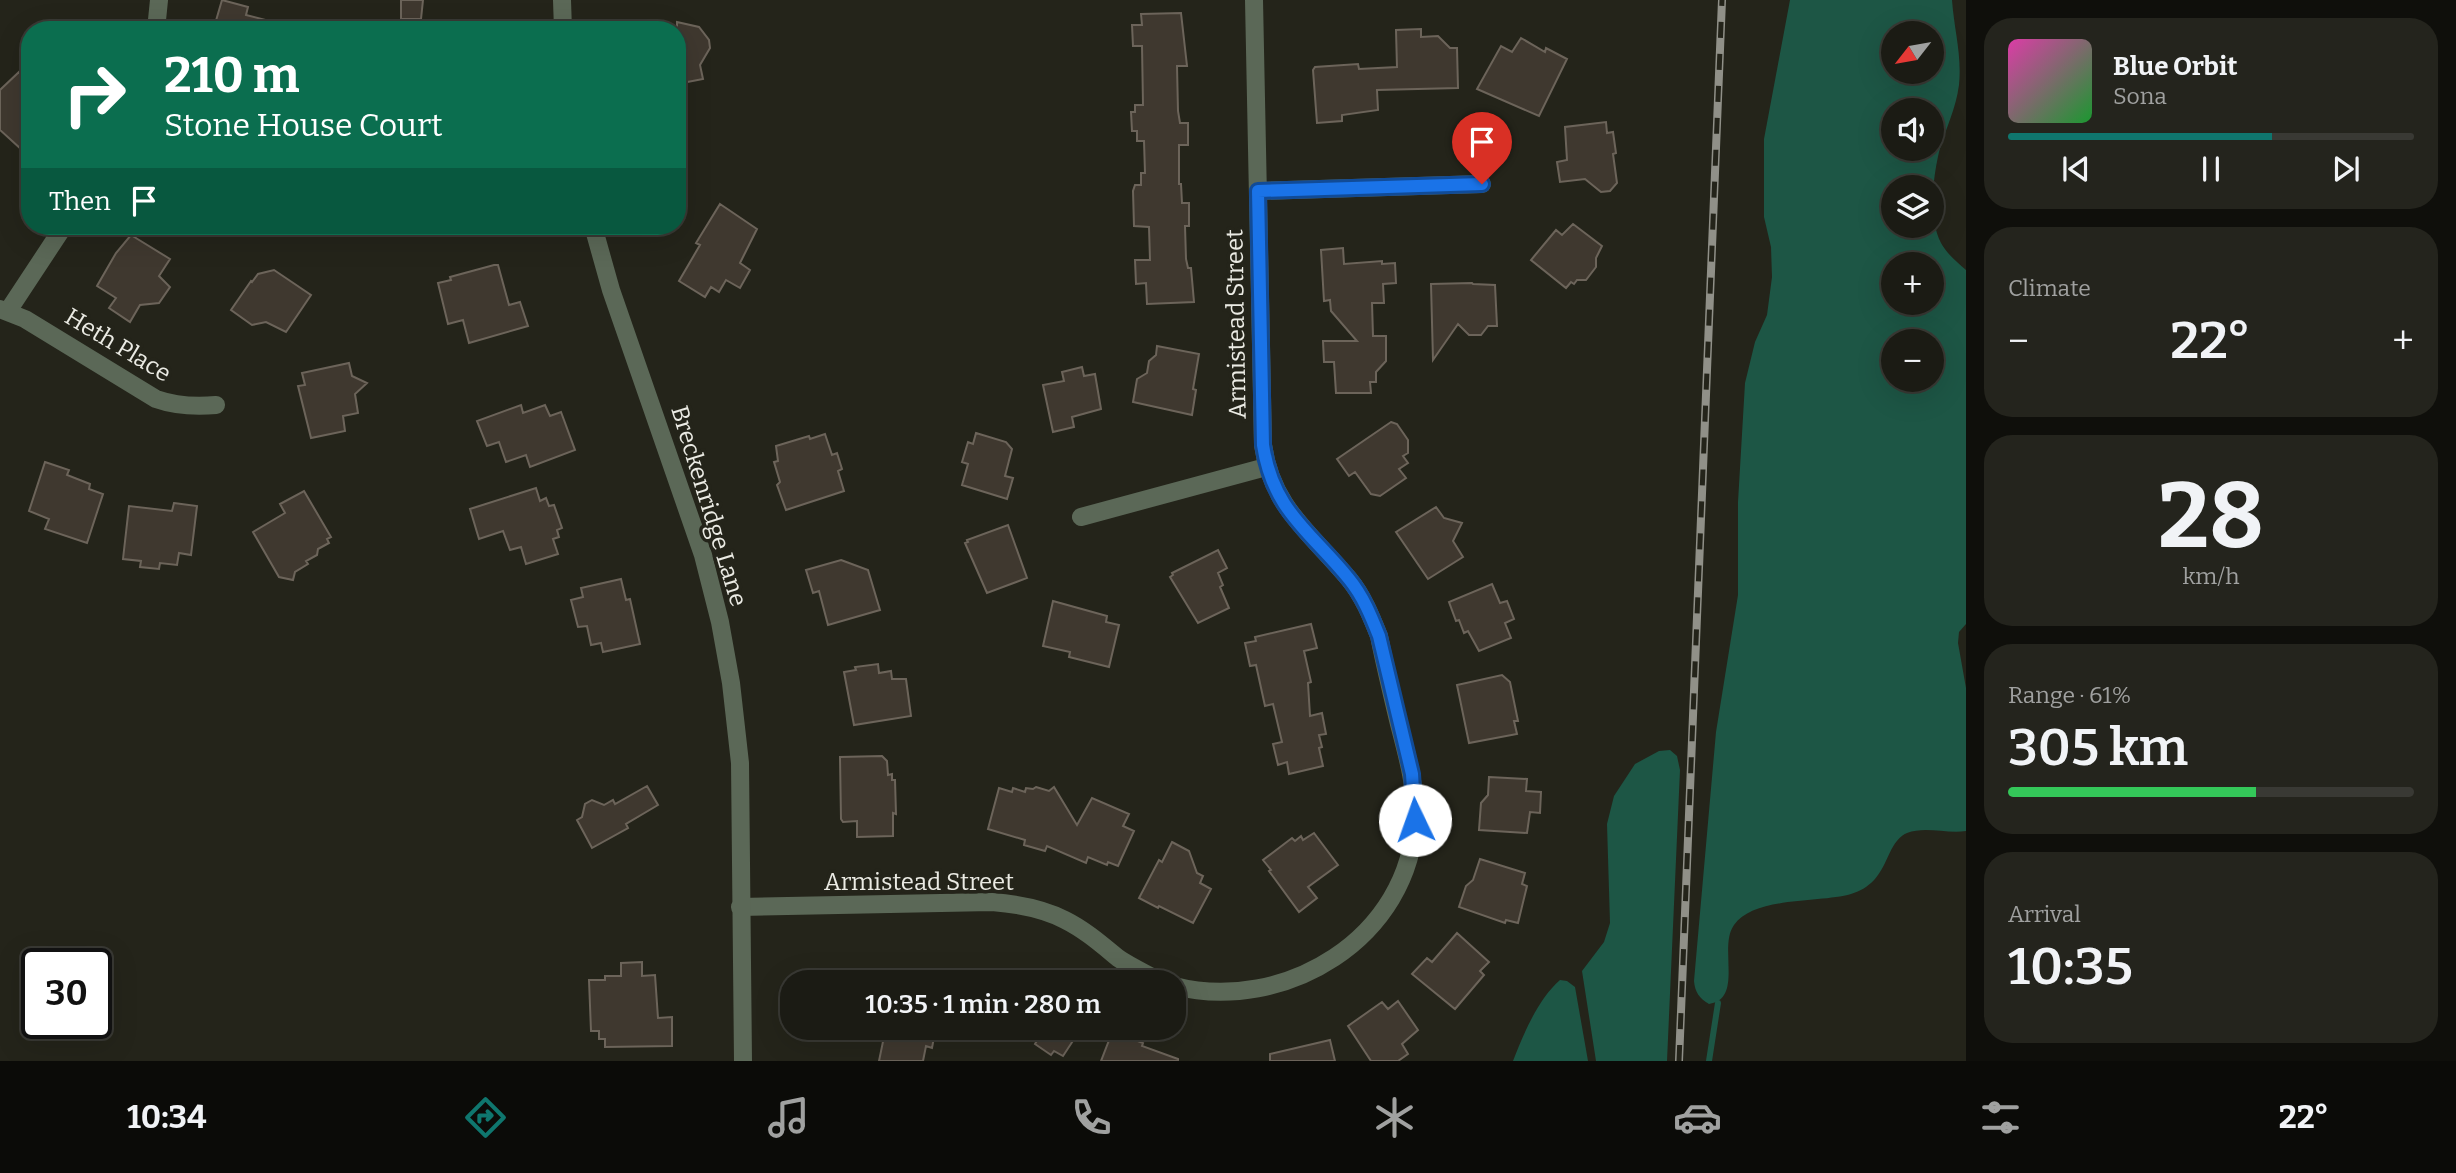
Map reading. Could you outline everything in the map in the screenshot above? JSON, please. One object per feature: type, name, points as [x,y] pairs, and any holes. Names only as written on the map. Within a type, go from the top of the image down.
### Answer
[{"type":"street","points":[[157,21],[159,0]]},
{"type":"street","points":[[562,0],[563,21]]},
{"type":"street","name":"Armistead Street","points":[[1186,988],[1212,993],[1238,992],[1285,982],[1326,963],[1361,936],[1377,919],[1399,881],[1412,840],[1415,799],[1412,774],[1379,636],[1371,615],[1349,579],[1294,520],[1282,502],[1266,467],[1263,445],[1254,0]]},
{"type":"street","points":[[1258,191],[1482,184]]},
{"type":"street","points":[[4,310],[58,235]]},
{"type":"street","name":"Breckenridge Lane","points":[[596,235],[611,290],[703,555],[720,622],[731,683],[740,763],[743,1061]]},
{"type":"street","name":"Heth Place","points":[[4,310],[57,337],[156,398],[174,405],[216,405]]},
{"type":"street","points":[[1081,517],[1266,467]]},
{"type":"street","name":"Armistead Street","points":[[740,907],[992,902],[1017,904],[1042,910],[1083,929],[1120,959],[1140,970]]},
{"type":"shaded area","points":[[1790,0],[1952,0],[1960,74],[1955,102],[1944,135],[1944,98],[1881,98],[1881,161],[1937,161],[1935,175],[1881,175],[1881,238],[1939,238],[1949,254],[1966,270],[1966,624],[1959,632],[1958,643],[1966,688],[1966,831],[1921,830],[1907,833],[1899,838],[1880,872],[1864,888],[1838,897],[1772,905],[1756,909],[1744,916],[1734,925],[1730,935],[1728,983],[1725,993],[1719,1000],[1709,1004],[1698,994],[1694,981],[1716,732],[1738,595],[1738,502],[1745,383],[1755,342],[1767,315],[1772,277],[1771,247],[1764,217],[1764,139]]},
{"type":"shaded area","points":[[1670,750],[1677,756],[1680,770],[1667,1061],[1596,1061],[1582,971],[1604,942],[1610,923],[1607,824],[1614,796],[1635,764],[1659,751]]},
{"type":"shaded area","points":[[1560,980],[1575,987],[1588,1061],[1513,1061],[1538,1007]]},
{"type":"building","points":[[222,0],[248,7],[246,15],[269,21],[216,21]]},
{"type":"building","points":[[401,0],[423,0],[421,19],[401,19]]},
{"type":"building","points":[[1181,13],[1187,66],[1177,66],[1178,111],[1180,123],[1188,123],[1188,145],[1179,145],[1179,184],[1182,203],[1189,203],[1189,226],[1185,226],[1186,259],[1188,268],[1191,268],[1194,302],[1147,304],[1146,283],[1136,284],[1135,260],[1150,260],[1149,227],[1134,226],[1133,191],[1135,185],[1141,185],[1141,173],[1145,173],[1144,141],[1137,141],[1137,131],[1132,131],[1131,112],[1135,112],[1135,105],[1143,105],[1142,46],[1133,46],[1132,25],[1142,25],[1141,14]]},
{"type":"building","points":[[686,24],[699,27],[709,40],[710,48],[700,65],[703,79],[686,82]]},
{"type":"building","points":[[1421,29],[1421,37],[1438,36],[1450,48],[1457,48],[1458,88],[1377,90],[1378,110],[1342,115],[1342,121],[1317,123],[1313,70],[1315,67],[1358,64],[1359,69],[1397,67],[1396,30]]},
{"type":"building","points":[[1521,38],[1545,52],[1546,48],[1567,59],[1539,116],[1477,89],[1501,46],[1512,52]]},
{"type":"building","points":[[19,72],[21,74],[21,149],[0,130],[0,90]]},
{"type":"building","points":[[1606,122],[1607,133],[1613,132],[1617,183],[1610,191],[1601,192],[1585,179],[1560,182],[1557,162],[1567,160],[1565,127]]},
{"type":"building","points":[[720,204],[757,229],[740,263],[750,270],[740,288],[726,280],[719,292],[711,287],[705,297],[679,281],[700,245],[696,243]]},
{"type":"building","points":[[1573,224],[1602,246],[1596,258],[1596,267],[1586,280],[1577,280],[1574,284],[1571,282],[1566,288],[1531,260],[1556,230],[1562,235]]},
{"type":"building","points":[[131,235],[170,259],[159,276],[170,287],[159,303],[140,305],[130,322],[109,308],[116,298],[97,286],[116,253]]},
{"type":"building","points":[[1343,248],[1344,264],[1382,261],[1382,264],[1395,263],[1396,283],[1383,284],[1384,303],[1372,303],[1373,336],[1386,336],[1386,361],[1376,372],[1376,382],[1370,382],[1371,393],[1336,393],[1334,362],[1324,362],[1323,341],[1357,341],[1331,311],[1330,300],[1324,301],[1321,250]]},
{"type":"building","points":[[498,265],[509,305],[520,302],[528,326],[469,343],[463,320],[448,324],[438,283]]},
{"type":"building","points":[[274,270],[311,295],[286,332],[266,322],[252,325],[231,310],[258,274]]},
{"type":"building","points":[[1431,284],[1495,285],[1497,326],[1488,326],[1481,335],[1469,335],[1458,324],[1433,360]]},
{"type":"building","points":[[1157,346],[1199,354],[1192,415],[1133,402],[1137,379],[1147,373],[1149,361],[1156,355]]},
{"type":"building","points":[[349,363],[352,376],[367,383],[355,394],[358,413],[343,416],[345,431],[311,438],[298,386],[305,385],[302,373]]},
{"type":"building","points":[[1082,367],[1084,376],[1095,374],[1101,409],[1072,417],[1074,427],[1053,432],[1043,385],[1064,381],[1062,372]]},
{"type":"building","points":[[521,405],[523,413],[545,405],[550,416],[561,412],[575,450],[530,467],[526,455],[506,462],[499,442],[487,446],[477,421]]},
{"type":"building","points":[[1391,422],[1397,424],[1408,440],[1408,453],[1403,456],[1408,463],[1399,469],[1406,478],[1380,496],[1371,494],[1355,472],[1349,476],[1337,459]]},
{"type":"building","points":[[976,433],[1006,442],[1012,449],[1005,476],[1013,478],[1007,499],[962,485],[968,464],[962,462],[968,442],[973,444]]},
{"type":"building","points":[[825,434],[832,455],[837,453],[842,469],[838,471],[844,491],[786,510],[777,485],[780,482],[774,462],[778,461],[776,446]]},
{"type":"building","points":[[45,462],[69,470],[67,475],[90,484],[89,489],[103,494],[87,543],[45,529],[49,519],[29,511]]},
{"type":"building","points":[[536,488],[540,501],[546,498],[549,506],[554,505],[562,528],[557,530],[559,537],[553,539],[558,554],[526,564],[521,547],[510,550],[503,531],[479,539],[470,509]]},
{"type":"building","points":[[304,491],[331,537],[327,539],[329,543],[318,549],[317,555],[306,561],[308,564],[295,572],[293,580],[279,577],[253,532],[285,513],[280,504]]},
{"type":"building","points":[[174,503],[197,506],[191,555],[179,553],[177,565],[160,563],[159,569],[140,567],[141,561],[123,559],[129,506],[172,511]]},
{"type":"building","points":[[1436,507],[1444,518],[1462,523],[1453,541],[1463,557],[1428,579],[1396,532]]},
{"type":"building","points":[[1008,525],[1027,578],[987,593],[965,543]]},
{"type":"building","points":[[1218,550],[1227,568],[1218,573],[1223,585],[1220,587],[1229,608],[1198,623],[1170,577],[1172,573]]},
{"type":"building","points":[[841,560],[868,570],[880,610],[828,625],[819,591],[813,593],[806,570]]},
{"type":"building","points":[[621,579],[626,600],[630,599],[640,644],[603,652],[601,643],[591,645],[587,626],[578,627],[571,600],[583,597],[581,588]]},
{"type":"building","points":[[1492,584],[1500,603],[1507,601],[1514,619],[1505,623],[1511,638],[1479,651],[1468,631],[1464,633],[1459,620],[1456,621],[1449,602]]},
{"type":"building","points":[[1053,601],[1107,616],[1106,622],[1119,625],[1109,667],[1069,657],[1070,652],[1043,646]]},
{"type":"building","points":[[1311,624],[1317,648],[1304,651],[1311,682],[1308,683],[1310,716],[1322,713],[1326,734],[1319,735],[1323,766],[1289,774],[1287,762],[1278,765],[1273,744],[1282,742],[1273,704],[1265,706],[1256,665],[1250,666],[1245,643],[1256,641],[1255,637]]},
{"type":"building","points":[[878,664],[879,673],[891,671],[892,679],[906,679],[911,716],[854,725],[844,672],[856,670],[855,667]]},
{"type":"building","points":[[1502,675],[1510,682],[1518,721],[1514,721],[1517,734],[1469,743],[1457,685]]},
{"type":"building","points":[[882,756],[887,761],[888,775],[892,774],[892,780],[895,780],[896,814],[893,813],[893,836],[857,837],[857,821],[843,822],[841,819],[840,757]]},
{"type":"building","points":[[1489,777],[1527,779],[1526,791],[1541,792],[1540,813],[1530,812],[1527,833],[1479,830],[1481,803],[1488,795]]},
{"type":"building","points":[[647,786],[658,805],[626,824],[628,828],[592,848],[577,820],[582,817],[585,804],[592,800],[604,805],[613,800],[615,804]]},
{"type":"building","points":[[1036,787],[1049,791],[1054,787],[1077,825],[1092,798],[1129,814],[1123,826],[1134,831],[1118,866],[1108,862],[1107,865],[1088,857],[1086,863],[1047,846],[1045,851],[1024,845],[1025,840],[988,829],[999,788],[1012,792],[1013,788],[1025,792],[1026,788]]},
{"type":"building","points":[[1314,833],[1338,865],[1308,887],[1317,898],[1299,912],[1263,860],[1292,838],[1295,841],[1301,836],[1303,840]]},
{"type":"building","points":[[1172,842],[1189,851],[1197,873],[1203,876],[1200,883],[1211,889],[1193,923],[1139,898]]},
{"type":"building","points":[[1480,859],[1525,873],[1522,884],[1527,886],[1518,923],[1506,920],[1505,923],[1459,907]]},
{"type":"building","points":[[1457,933],[1489,962],[1480,971],[1484,975],[1455,1009],[1412,974],[1427,958],[1432,962]]},
{"type":"building","points":[[642,962],[642,976],[655,975],[658,1018],[672,1017],[672,1046],[605,1047],[605,1039],[599,1039],[599,1031],[591,1031],[589,980],[621,976],[621,963]]},
{"type":"building","points":[[1398,1001],[1418,1030],[1402,1044],[1408,1054],[1398,1061],[1371,1061],[1348,1026],[1382,1002],[1388,1009]]},
{"type":"building","points":[[883,1040],[934,1040],[932,1048],[926,1046],[923,1061],[879,1061]]},
{"type":"building","points":[[1037,1040],[1073,1040],[1063,1056],[1054,1051],[1051,1055],[1035,1044]]},
{"type":"building","points":[[1109,1040],[1135,1040],[1143,1043],[1142,1046],[1178,1059],[1178,1061],[1101,1061]]},
{"type":"building","points":[[1330,1040],[1335,1061],[1270,1061],[1270,1054]]},
{"type":"waterway","points":[[1709,1061],[1718,1003]]},
{"type":"railway","points":[[1679,1061],[1722,0]]},
{"type":"route","points":[[1415,820],[1412,774],[1379,636],[1371,615],[1349,579],[1294,520],[1282,502],[1266,467],[1263,445],[1258,191],[1482,184]]}]
